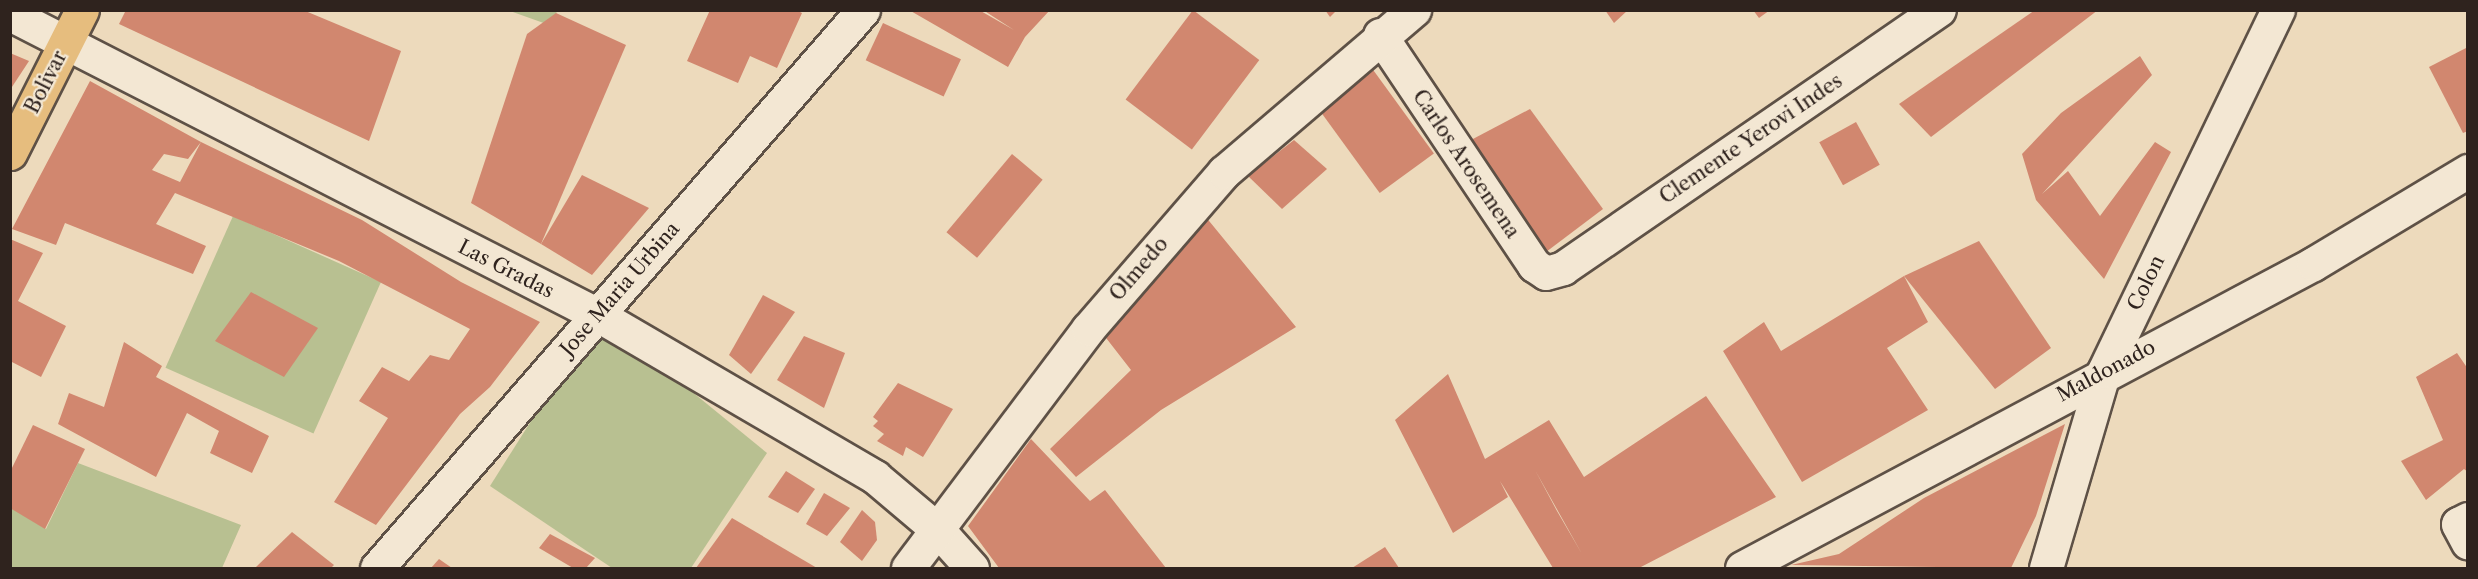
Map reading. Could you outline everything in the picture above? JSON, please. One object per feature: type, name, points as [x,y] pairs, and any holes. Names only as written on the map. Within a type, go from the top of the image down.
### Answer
[{"type":"main road","name":"Bolivar","points":[[10,153],[82,10]]},
{"type":"street","name":"Jose Maria Urbina","points":[[377,568],[863,10]]},
{"type":"street","name":"Olmedo","points":[[909,568],[1088,329],[1224,172],[1380,36],[1414,10]]},
{"type":"street","name":"Clemente Yerovi Indes","points":[[1563,268],[1939,10]]},
{"type":"street","name":"Colon","points":[[2046,568],[2104,371],[2278,10]]},
{"type":"street","name":"Las Gradas","points":[[10,15],[598,315],[875,477],[938,530],[972,568]]},
{"type":"street","name":"Carlos Arosemena","points":[[1380,36],[1534,265],[1546,273],[1563,268]]},
{"type":"street","name":"Maldonado","points":[[1742,568],[2104,371],[2313,264],[2468,171]]},
{"type":"street","points":[[2468,519],[2458,524],[2468,543]]},
{"type":"green space","points":[[510,11],[557,11],[552,26]]},
{"type":"green space","points":[[233,216],[381,282],[313,434],[165,368]]},
{"type":"green space","points":[[598,315],[767,453],[691,568],[612,568],[490,486]]},
{"type":"green space","points":[[78,463],[241,525],[222,568],[11,568],[10,507],[46,529]]},
{"type":"building","points":[[126,10],[303,10],[401,51],[369,141],[119,24]]},
{"type":"building","points":[[710,10],[796,10],[802,13],[777,68],[750,56],[738,83],[687,61]]},
{"type":"building","points":[[909,10],[979,10],[1014,30],[983,10],[1050,10],[1025,37],[1008,67]]},
{"type":"building","points":[[1193,10],[1259,60],[1192,149],[1126,99]]},
{"type":"building","points":[[1325,10],[1337,10],[1330,17]]},
{"type":"building","points":[[1605,10],[1628,10],[1614,23]]},
{"type":"building","points":[[1753,10],[1770,10],[1759,18]]},
{"type":"building","points":[[2035,10],[2098,10],[1931,137],[1899,104]]},
{"type":"building","points":[[556,13],[626,45],[541,244],[471,203],[527,34]]},
{"type":"building","points":[[883,23],[961,59],[944,97],[866,60]]},
{"type":"building","points":[[2468,47],[2468,131],[2463,133],[2429,67]]},
{"type":"building","points":[[10,53],[29,61],[10,90]]},
{"type":"building","points":[[2140,56],[2152,75],[2042,194],[2068,171],[2100,216],[2155,142],[2171,152],[2104,279],[2036,200],[2022,154],[2061,113]]},
{"type":"building","points":[[1371,67],[1434,154],[1380,193],[1317,106]]},
{"type":"building","points":[[90,81],[201,142],[362,220],[461,282],[540,322],[490,387],[460,414],[376,525],[334,502],[388,418],[359,401],[382,367],[409,381],[430,355],[449,360],[470,329],[339,261],[175,193],[156,224],[206,246],[193,274],[65,223],[56,245],[12,229]],"holes":[[[201,142],[180,182],[152,170],[164,154],[188,159]]]},
{"type":"building","points":[[1530,109],[1603,209],[1546,252],[1471,140]]},
{"type":"building","points":[[1856,122],[1880,165],[1843,185],[1819,142]]},
{"type":"building","points":[[1294,140],[1327,169],[1282,209],[1248,176]]},
{"type":"building","points":[[1012,154],[1043,180],[977,258],[946,232]]},
{"type":"building","points":[[582,175],[649,208],[592,275],[541,244]]},
{"type":"building","points":[[1205,216],[1296,327],[1161,410],[1076,477],[1050,449],[1131,370],[1103,334]]},
{"type":"building","points":[[10,239],[43,253],[18,301],[66,326],[41,377],[10,361]]},
{"type":"building","points":[[1979,241],[2051,348],[1995,389],[1904,276]]},
{"type":"building","points":[[1904,276],[1928,322],[1887,348],[1928,410],[1802,482],[1723,351],[1764,322],[1781,351]]},
{"type":"building","points":[[251,292],[318,328],[284,377],[215,341]]},
{"type":"building","points":[[763,295],[795,312],[751,374],[729,355]]},
{"type":"building","points":[[804,336],[845,353],[824,408],[777,380]]},
{"type":"building","points":[[124,342],[162,366],[156,377],[269,436],[252,473],[210,453],[219,431],[187,413],[156,477],[58,424],[69,393],[104,407]]},
{"type":"building","points":[[2457,353],[2468,369],[2468,472],[2464,469],[2426,500],[2401,461],[2443,440],[2416,377]]},
{"type":"building","points":[[1448,374],[1485,459],[1549,420],[1584,477],[1706,396],[1776,497],[1639,568],[1553,568],[1500,481],[1508,497],[1453,533],[1395,420]],"holes":[[[1535,470],[1582,554],[1557,511]]]},
{"type":"building","points":[[898,383],[953,409],[923,457],[906,447],[903,456],[877,441],[884,434],[873,426],[878,421],[873,417]]},
{"type":"building","points":[[2065,424],[2036,516],[2011,568],[1791,565],[1839,554],[1924,498]]},
{"type":"building","points":[[33,425],[85,449],[45,529],[10,508],[10,472]]},
{"type":"building","points":[[1031,439],[1090,501],[1105,490],[1166,568],[999,568],[968,526]]},
{"type":"building","points":[[786,471],[815,489],[798,513],[768,497]]},
{"type":"building","points":[[824,493],[850,508],[827,536],[806,524]]},
{"type":"building","points":[[862,510],[875,522],[877,540],[862,561],[840,542]]},
{"type":"building","points":[[732,518],[817,568],[696,568]]},
{"type":"building","points":[[292,532],[334,565],[331,568],[255,568]]},
{"type":"building","points":[[550,534],[595,558],[586,568],[573,568],[539,548]]},
{"type":"building","points":[[1385,547],[1399,568],[1352,568]]},
{"type":"building","points":[[439,559],[452,568],[431,568]]}]
